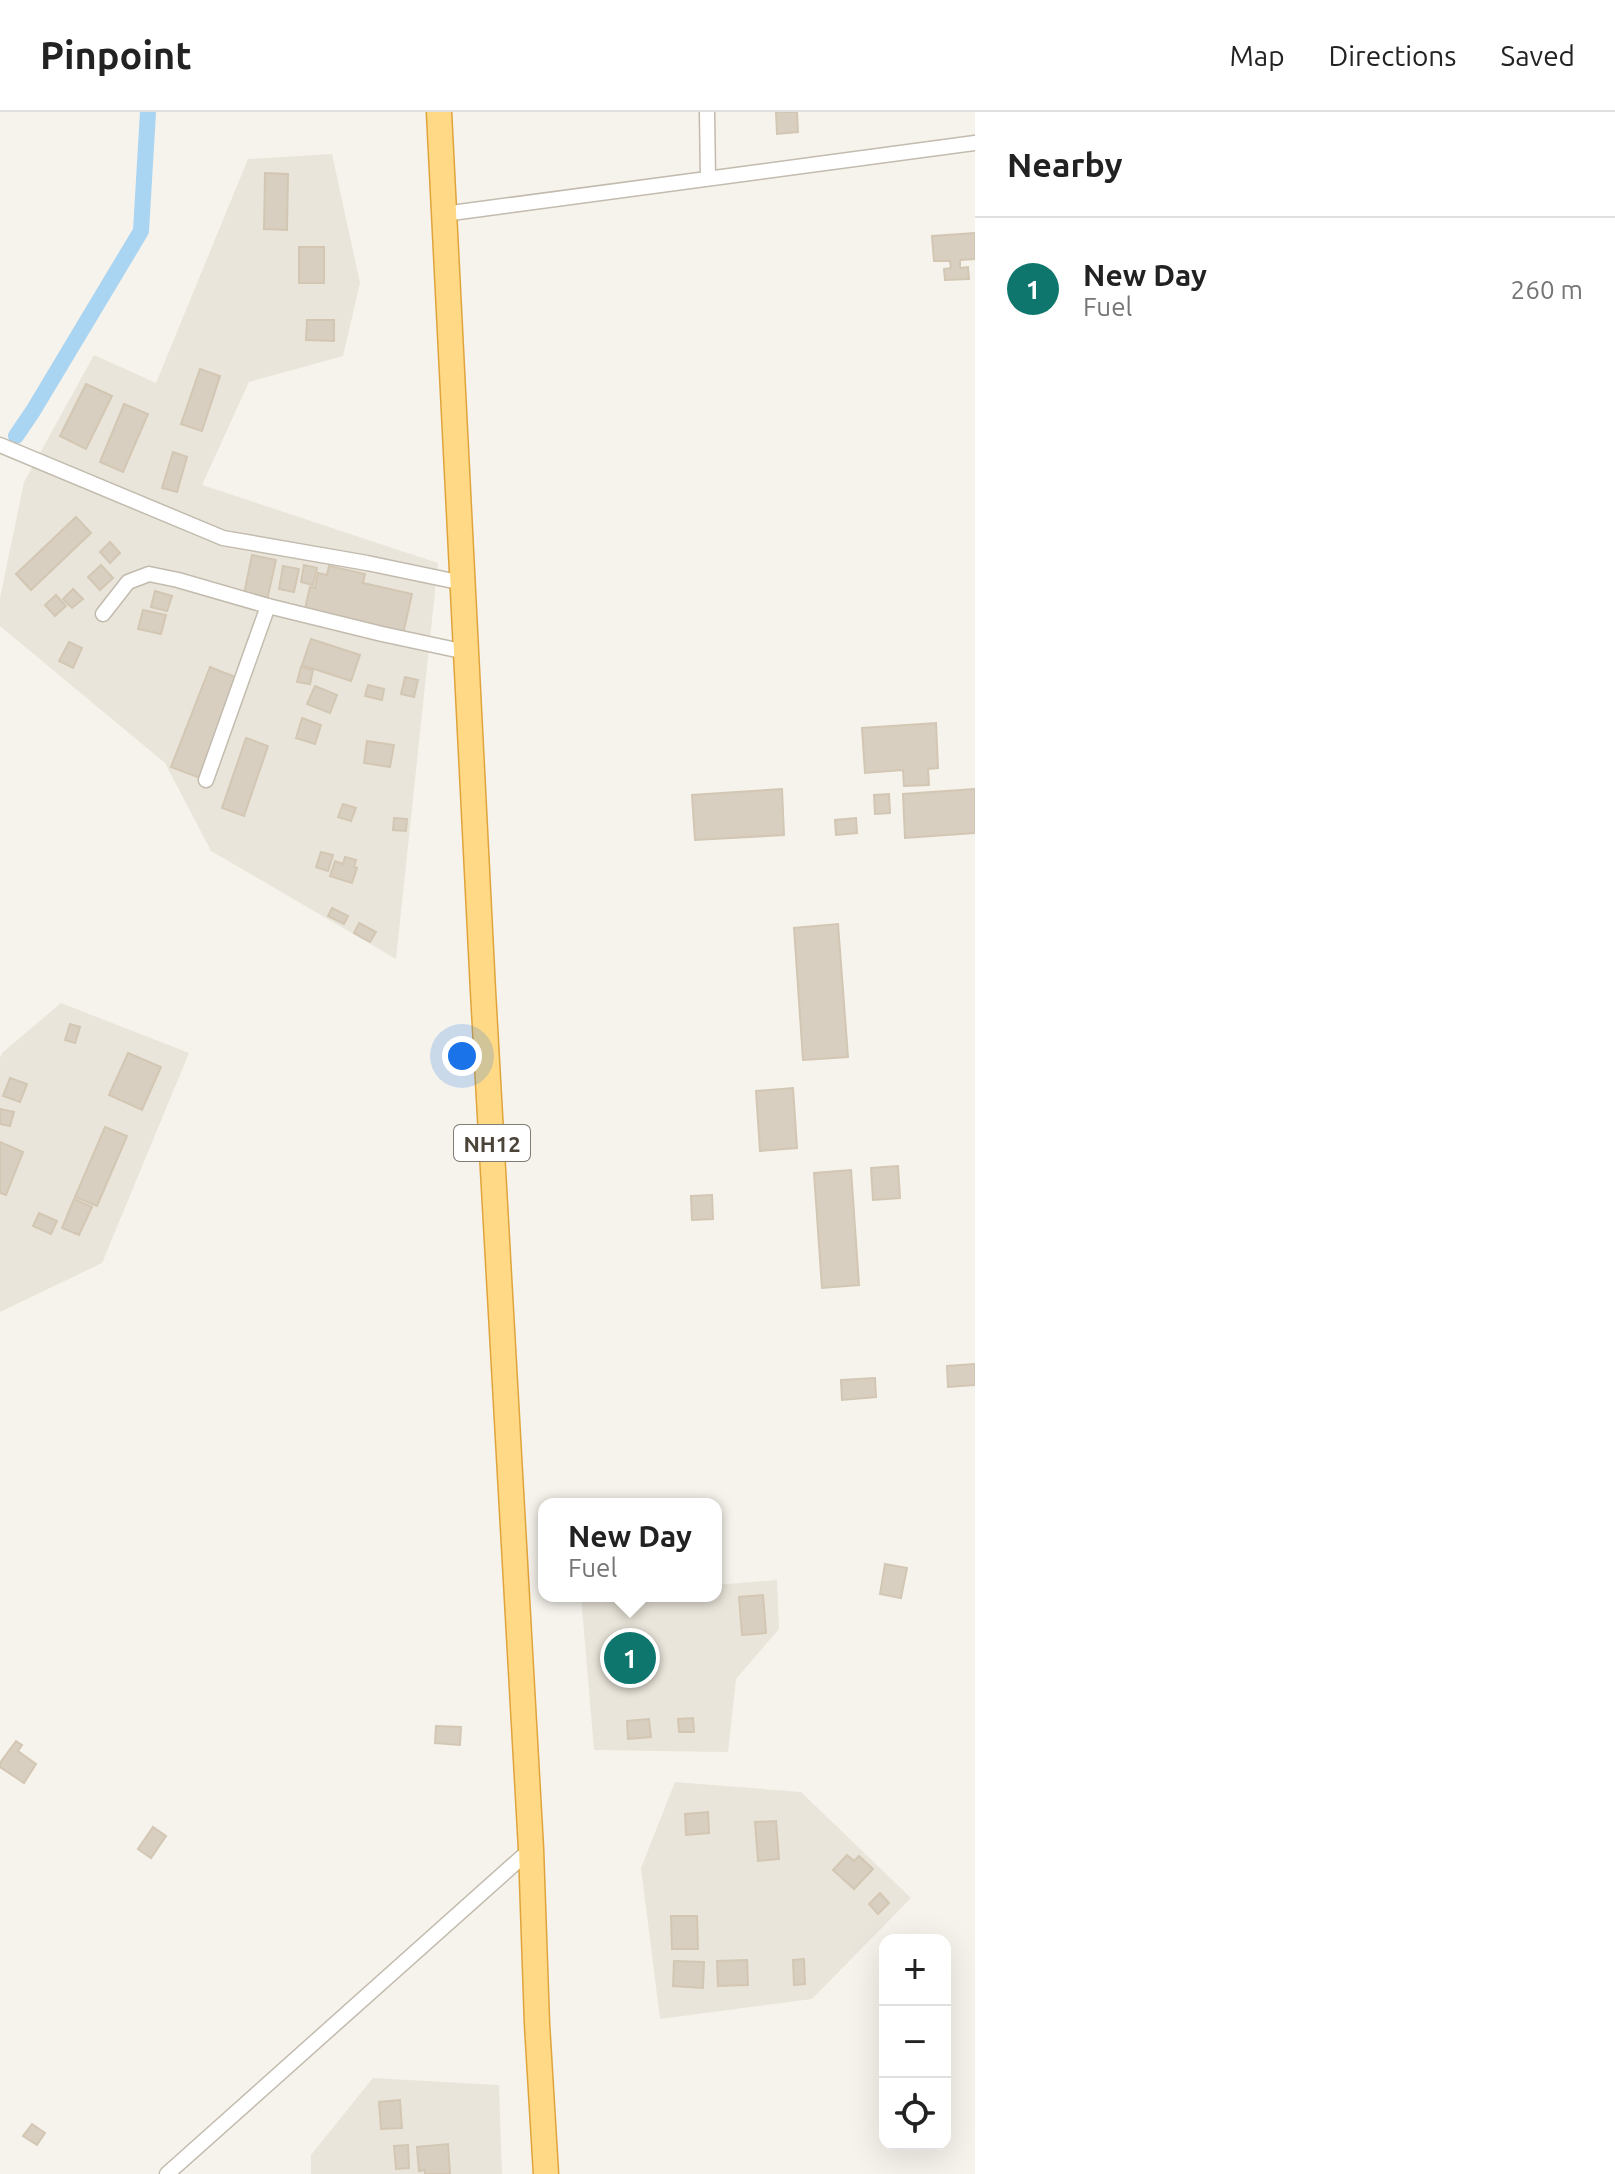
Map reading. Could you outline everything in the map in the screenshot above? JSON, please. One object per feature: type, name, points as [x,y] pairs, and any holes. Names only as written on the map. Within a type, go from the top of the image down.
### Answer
[{"type":"highway","name":"NH12","points":[[439,112],[546,2174]]},
{"type":"street","points":[[707,112],[708,178]]},
{"type":"street","points":[[444,214],[975,143]]},
{"type":"street","points":[[0,445],[223,538],[463,583]]},
{"type":"street","points":[[103,614],[128,582],[149,574],[268,606],[466,652]]},
{"type":"street","points":[[206,780],[268,606]]},
{"type":"street","points":[[167,2174],[531,1849]]},
{"type":"shaded area","points":[[332,154],[360,283],[343,356],[249,382],[202,485],[438,563],[396,959],[211,851],[165,763],[0,626],[0,598],[24,482],[94,355],[156,383],[248,159]]},
{"type":"shaded area","points":[[61,1003],[189,1053],[102,1263],[0,1312],[0,1058]]},
{"type":"shaded area","points":[[777,1580],[779,1629],[736,1679],[728,1752],[594,1750],[582,1602],[722,1602],[722,1585]]},
{"type":"shaded area","points":[[675,1782],[801,1792],[911,1898],[812,1999],[660,2019],[641,1868]]},
{"type":"shaded area","points":[[373,2078],[499,2085],[502,2174],[311,2174],[311,2155]]},
{"type":"building","points":[[776,112],[797,112],[798,132],[777,134]]},
{"type":"building","points":[[265,173],[288,174],[287,230],[264,229]]},
{"type":"building","points":[[975,233],[975,259],[960,260],[960,268],[968,267],[969,279],[945,280],[944,269],[951,268],[950,261],[934,261],[932,236]]},
{"type":"building","points":[[299,247],[324,247],[324,283],[299,283]]},
{"type":"building","points":[[307,320],[334,320],[334,341],[306,340]]},
{"type":"building","points":[[200,369],[220,376],[202,431],[181,424]]},
{"type":"building","points":[[86,384],[112,396],[86,449],[60,436]]},
{"type":"building","points":[[124,404],[148,414],[123,472],[100,462]]},
{"type":"building","points":[[173,452],[187,457],[177,492],[162,488]]},
{"type":"building","points":[[76,517],[91,533],[31,590],[16,574]]},
{"type":"building","points":[[110,542],[120,553],[110,563],[100,552]]},
{"type":"building","points":[[252,555],[276,560],[267,600],[244,594]]},
{"type":"building","points":[[101,565],[113,578],[100,590],[88,577]]},
{"type":"building","points":[[304,565],[317,568],[313,585],[301,582]]},
{"type":"building","points":[[283,566],[299,569],[294,592],[279,589]]},
{"type":"building","points":[[329,566],[365,574],[363,583],[412,594],[403,634],[304,613],[310,587],[315,588],[318,573],[327,575]]},
{"type":"building","points":[[73,589],[83,599],[72,608],[63,599]]},
{"type":"building","points":[[155,591],[172,596],[167,611],[151,607]]},
{"type":"building","points":[[56,595],[66,606],[55,616],[45,605]]},
{"type":"building","points":[[143,610],[166,615],[161,634],[138,629]]},
{"type":"building","points":[[311,639],[360,655],[351,681],[302,665]]},
{"type":"building","points":[[69,642],[82,648],[73,668],[59,661]]},
{"type":"building","points":[[210,667],[238,678],[200,778],[171,767]]},
{"type":"building","points":[[301,667],[313,670],[310,684],[297,682]]},
{"type":"building","points":[[405,677],[418,680],[414,697],[401,694]]},
{"type":"building","points":[[368,685],[384,689],[382,700],[365,696]]},
{"type":"building","points":[[315,686],[337,695],[330,713],[307,704]]},
{"type":"building","points":[[302,718],[321,725],[315,744],[296,738]]},
{"type":"building","points":[[936,723],[938,768],[928,769],[929,785],[904,786],[903,770],[865,773],[862,728]]},
{"type":"building","points":[[246,738],[268,746],[244,816],[222,808]]},
{"type":"building","points":[[367,741],[394,745],[390,767],[364,763]]},
{"type":"building","points":[[782,789],[784,835],[695,840],[692,795]]},
{"type":"building","points":[[975,789],[975,833],[905,838],[903,794]]},
{"type":"building","points":[[889,794],[890,813],[875,814],[874,795]]},
{"type":"building","points":[[343,804],[356,808],[351,821],[338,817]]},
{"type":"building","points":[[394,818],[407,819],[406,831],[393,830]]},
{"type":"building","points":[[856,818],[857,833],[836,835],[835,820]]},
{"type":"building","points":[[321,852],[333,855],[328,871],[316,867]]},
{"type":"building","points":[[345,857],[356,860],[352,883],[330,876],[335,861],[343,864]]},
{"type":"building","points":[[332,908],[348,916],[344,924],[328,916]]},
{"type":"building","points":[[359,923],[376,932],[370,942],[354,933]]},
{"type":"building","points":[[838,924],[848,1057],[803,1060],[794,928]]},
{"type":"building","points":[[70,1024],[80,1027],[75,1043],[65,1040]]},
{"type":"building","points":[[128,1053],[161,1067],[142,1110],[109,1095]]},
{"type":"building","points":[[10,1078],[27,1084],[20,1102],[3,1096]]},
{"type":"building","points":[[793,1088],[797,1148],[760,1151],[756,1091]]},
{"type":"building","points":[[0,1109],[14,1112],[10,1126],[0,1124]]},
{"type":"building","points":[[105,1127],[127,1136],[97,1206],[75,1197]]},
{"type":"building","points":[[0,1142],[23,1152],[6,1195],[0,1193]]},
{"type":"building","points":[[898,1166],[900,1198],[873,1200],[871,1168]]},
{"type":"building","points":[[851,1170],[859,1285],[822,1288],[814,1173]]},
{"type":"building","points":[[712,1195],[713,1219],[692,1220],[691,1196]]},
{"type":"building","points":[[74,1199],[92,1207],[79,1235],[62,1228]]},
{"type":"building","points":[[39,1213],[57,1221],[51,1234],[33,1226]]},
{"type":"building","points":[[975,1364],[975,1385],[948,1387],[947,1366]]},
{"type":"building","points":[[875,1378],[876,1397],[842,1400],[841,1380]]},
{"type":"building","points":[[885,1564],[907,1568],[901,1598],[880,1594]]},
{"type":"building","points":[[763,1595],[766,1633],[742,1635],[739,1597]]},
{"type":"building","points":[[642,1648],[644,1677],[631,1678],[629,1649]]},
{"type":"building","points":[[693,1718],[694,1732],[679,1732],[678,1719]]},
{"type":"building","points":[[649,1719],[651,1737],[628,1739],[627,1721]]},
{"type":"building","points":[[436,1726],[461,1727],[460,1745],[435,1743]]},
{"type":"building","points":[[16,1741],[22,1745],[18,1751],[36,1764],[24,1783],[0,1767]]},
{"type":"building","points":[[708,1812],[709,1833],[686,1835],[685,1814]]},
{"type":"building","points":[[776,1821],[779,1859],[758,1861],[755,1822]]},
{"type":"building","points":[[153,1827],[166,1836],[151,1858],[138,1849]]},
{"type":"building","points":[[847,1855],[854,1861],[859,1856],[873,1869],[854,1889],[833,1870]]},
{"type":"building","points":[[880,1893],[889,1903],[878,1914],[869,1904]]},
{"type":"building","points":[[671,1916],[697,1916],[698,1949],[672,1949]]},
{"type":"building","points":[[804,1959],[805,1984],[794,1985],[793,1960]]},
{"type":"building","points":[[747,1960],[748,1985],[718,1986],[717,1961]]},
{"type":"building","points":[[674,1961],[704,1962],[703,1988],[673,1986]]},
{"type":"building","points":[[400,2100],[402,2128],[381,2129],[379,2102]]},
{"type":"building","points":[[32,2124],[45,2133],[37,2145],[23,2136]]},
{"type":"building","points":[[448,2144],[450,2174],[425,2174],[425,2170],[419,2171],[417,2147]]},
{"type":"building","points":[[408,2145],[409,2168],[396,2169],[394,2146]]},
{"type":"waterway","points":[[16,436],[141,231],[148,112]]},
{"type":"place","name":"New Day","points":[[630,1658]]}]
